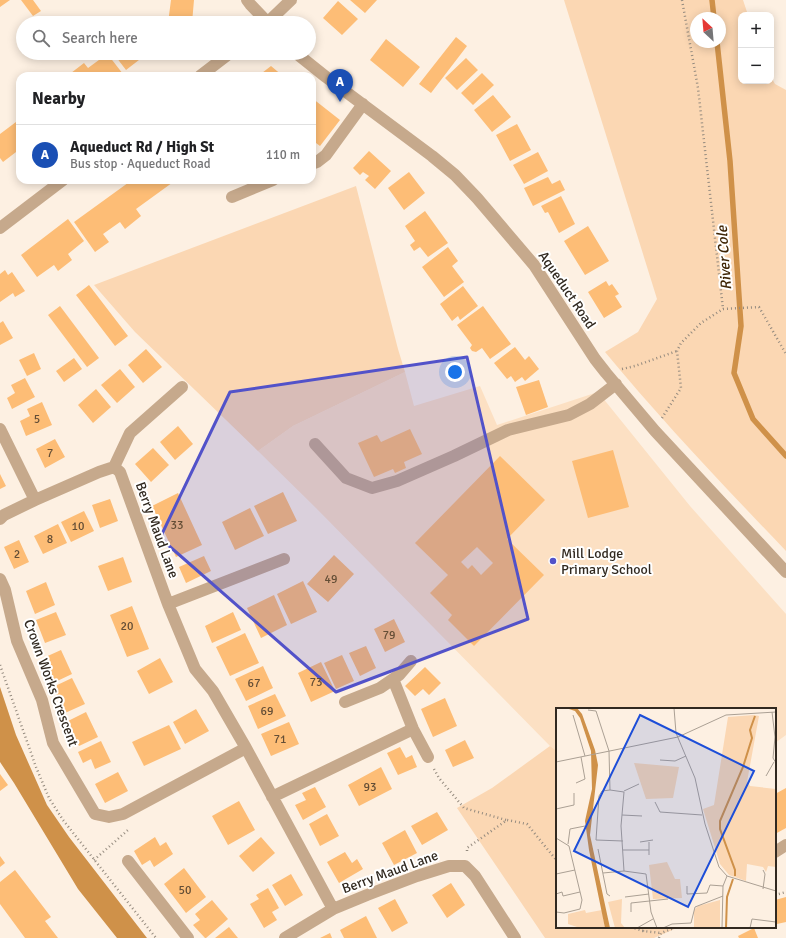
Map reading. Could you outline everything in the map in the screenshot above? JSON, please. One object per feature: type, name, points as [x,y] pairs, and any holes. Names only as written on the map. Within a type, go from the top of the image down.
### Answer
[{"type":"street","points":[[247,0],[261,16]]},
{"type":"street","points":[[275,16],[291,0]]},
{"type":"street","points":[[205,72],[221,60]]},
{"type":"street","name":"Aqueduct Road","points":[[305,60],[432,156],[455,175],[477,198],[534,265],[595,359],[655,431],[786,572]]},
{"type":"street","points":[[316,162],[326,155],[363,104]]},
{"type":"street","points":[[0,228],[58,184]]},
{"type":"street","points":[[232,197],[263,184]]},
{"type":"street","points":[[315,444],[346,478],[372,488],[397,481],[508,430],[538,424],[569,415],[590,404],[616,384]]},
{"type":"street","points":[[0,519],[4,515],[35,500],[114,467],[130,433],[182,387]]},
{"type":"street","points":[[0,429],[35,500]]},
{"type":"street","name":"Berry Maud Lane","points":[[114,467],[120,472],[168,604],[195,669],[213,691],[246,748],[333,910]]},
{"type":"street","points":[[168,604],[284,559]]},
{"type":"street","name":"Crown Works Crescent","points":[[0,579],[5,590],[17,641],[42,700],[53,743],[95,814],[109,817],[123,814],[246,748]]},
{"type":"street","points":[[345,702],[380,688],[399,675],[411,661]]},
{"type":"street","points":[[393,679],[413,729],[428,757]]},
{"type":"street","points":[[272,797],[413,729]]},
{"type":"street","points":[[776,851],[786,845]]},
{"type":"street","points":[[128,861],[188,938]]},
{"type":"street","name":"Berry Maud Lane","points":[[285,938],[333,910],[367,895],[417,876],[450,866],[465,866]]},
{"type":"street","points":[[465,866],[476,876],[515,938]]},
{"type":"path","points":[[682,0],[698,88],[723,308]]},
{"type":"path","points":[[655,431],[681,388],[677,350],[681,343],[702,323],[723,308],[758,307],[786,354]]},
{"type":"path","points":[[606,372],[635,366],[677,350]]},
{"type":"path","points":[[0,665],[36,767],[49,798],[63,820],[156,938]]},
{"type":"path","points":[[428,757],[439,778],[464,808],[527,824],[556,860]]},
{"type":"path","points":[[94,860],[128,830],[123,814]]},
{"type":"path","points":[[465,866],[467,848],[507,820]]},
{"type":"path","points":[[776,895],[786,892]]},
{"type":"path","points":[[634,928],[643,931],[661,933],[674,928]]},
{"type":"path","points":[[659,938],[661,933]]},
{"type":"highlighted area","points":[[467,357],[528,619],[336,692],[160,538],[230,392]]},
{"type":"shaded area","points":[[564,0],[743,0],[747,12],[738,12],[738,84],[774,84],[774,82],[786,90],[786,551],[671,428],[605,352],[638,332],[657,299]]},
{"type":"shaded area","points":[[356,186],[405,372],[293,426],[258,451],[135,332],[94,285]]},
{"type":"shaded area","name":"Mill Lodge Primary School","points":[[405,372],[414,406],[480,386],[497,425],[598,392],[690,506],[786,614],[786,735],[776,742],[776,708],[556,708],[556,750],[550,746],[258,451],[293,426]]},
{"type":"shaded area","points":[[0,687],[16,735],[47,805],[69,837],[147,938],[117,938],[78,889],[0,762]]},
{"type":"shaded area","points":[[550,746],[556,750],[556,928],[677,928],[654,938],[545,938],[457,808],[492,788]]},
{"type":"building","points":[[0,0],[10,0],[0,7]]},
{"type":"building","points":[[21,0],[33,0],[41,11],[33,16]]},
{"type":"building","points":[[171,0],[194,0],[193,16],[169,16]]},
{"type":"building","points":[[350,0],[377,0],[365,13]]},
{"type":"building","points":[[338,1],[358,19],[342,35],[323,18]]},
{"type":"building","points":[[456,37],[467,46],[431,93],[419,84]]},
{"type":"building","points":[[386,39],[420,67],[403,87],[370,60]]},
{"type":"building","points":[[466,58],[478,70],[457,90],[445,78]]},
{"type":"building","points":[[99,60],[112,60],[121,72],[72,72],[84,63],[88,68]]},
{"type":"building","points":[[118,60],[139,60],[126,70]]},
{"type":"building","points":[[271,66],[278,72],[263,72]]},
{"type":"building","points":[[482,73],[494,85],[473,105],[461,93]]},
{"type":"building","points":[[493,95],[511,117],[492,132],[474,110]]},
{"type":"building","points":[[316,101],[340,120],[320,146],[316,143]]},
{"type":"building","points":[[16,122],[16,152],[3,162],[0,158],[0,134]]},
{"type":"building","points":[[517,124],[531,150],[510,161],[496,135]]},
{"type":"building","points":[[369,151],[391,171],[375,189],[365,180],[369,176],[363,172],[360,175],[353,168]]},
{"type":"building","points":[[538,152],[548,171],[524,184],[513,165]]},
{"type":"building","points":[[409,172],[425,193],[404,210],[388,188]]},
{"type":"building","points":[[548,177],[552,184],[560,180],[565,190],[533,206],[524,188]]},
{"type":"building","points":[[126,184],[170,184],[136,209],[141,216],[125,229],[120,222],[103,234],[109,242],[95,252],[74,222]]},
{"type":"building","points":[[561,196],[575,224],[559,233],[548,212],[545,213],[541,206]]},
{"type":"building","points":[[425,211],[448,243],[428,257],[420,247],[414,251],[410,245],[415,241],[405,226]]},
{"type":"building","points":[[68,219],[84,241],[68,254],[72,260],[58,271],[54,265],[37,277],[21,255]]},
{"type":"building","points":[[588,226],[609,261],[585,275],[564,241]]},
{"type":"building","points":[[448,247],[458,261],[452,266],[464,282],[444,297],[422,267]]},
{"type":"building","points":[[5,270],[8,275],[12,272],[25,291],[15,297],[13,293],[0,302],[0,274]]},
{"type":"building","points":[[606,281],[609,286],[612,284],[619,294],[615,296],[622,307],[604,318],[588,292]]},
{"type":"building","points":[[89,285],[128,336],[115,346],[76,295]]},
{"type":"building","points":[[463,286],[478,306],[460,320],[458,316],[452,321],[440,304]]},
{"type":"building","points":[[60,306],[99,358],[87,367],[48,315]]},
{"type":"building","points":[[483,306],[511,344],[490,359],[482,348],[476,352],[472,351],[470,348],[472,345],[457,325]]},
{"type":"building","points":[[3,321],[13,338],[0,345],[0,323]]},
{"type":"building","points":[[515,347],[525,360],[529,356],[539,369],[525,381],[522,377],[515,382],[511,376],[507,379],[494,363]]},
{"type":"building","points":[[146,349],[162,367],[143,383],[128,365]]},
{"type":"building","points":[[34,353],[41,369],[27,376],[19,360]]},
{"type":"building","points":[[74,358],[82,369],[64,382],[56,371]]},
{"type":"building","points":[[120,369],[135,387],[117,403],[101,385]]},
{"type":"building","points":[[25,378],[35,397],[12,409],[7,398],[15,393],[11,385]]},
{"type":"building","points":[[539,380],[548,407],[526,415],[516,387]]},
{"type":"building","points":[[96,389],[111,407],[93,423],[78,405]]},
{"type":"building","points":[[42,402],[52,425],[26,436],[20,421],[30,416],[27,409]]},
{"type":"building","points":[[178,426],[193,444],[175,460],[160,442]]},
{"type":"building","points":[[410,429],[422,454],[404,462],[406,468],[395,473],[393,469],[374,477],[358,443],[377,435],[381,442]]},
{"type":"building","points":[[55,439],[65,457],[45,468],[36,449]]},
{"type":"building","points":[[153,448],[169,465],[151,482],[135,464]]},
{"type":"building","points":[[613,450],[629,507],[588,518],[572,461]]},
{"type":"building","points":[[500,456],[545,500],[507,539],[544,575],[474,646],[448,620],[452,615],[430,593],[448,575],[415,543]],"holes":[[[477,547],[493,563],[481,575],[472,565],[468,569],[461,562]]]},
{"type":"building","points":[[0,474],[6,486],[0,489]]},
{"type":"building","points":[[283,492],[297,521],[268,534],[254,506]]},
{"type":"building","points":[[178,493],[202,545],[176,557],[152,506]]},
{"type":"building","points":[[110,499],[118,521],[100,528],[92,505]]},
{"type":"building","points":[[250,508],[264,536],[235,550],[222,522]]},
{"type":"building","points":[[84,511],[94,531],[71,542],[61,522]]},
{"type":"building","points":[[58,524],[67,543],[43,554],[34,536]]},
{"type":"building","points":[[19,540],[29,562],[14,569],[4,547]]},
{"type":"building","points":[[334,555],[354,574],[328,602],[307,584]]},
{"type":"building","points":[[204,556],[211,571],[186,583],[179,567]]},
{"type":"building","points":[[123,557],[132,582],[108,591],[98,566]]},
{"type":"building","points":[[303,581],[317,612],[291,624],[277,594]]},
{"type":"building","points":[[46,582],[55,605],[35,614],[26,591]]},
{"type":"building","points":[[274,595],[287,625],[261,638],[247,608]]},
{"type":"building","points":[[132,606],[149,649],[127,657],[110,615]]},
{"type":"building","points":[[56,612],[66,635],[45,643],[36,620]]},
{"type":"building","points":[[233,612],[241,630],[212,643],[205,626]]},
{"type":"building","points":[[394,619],[405,642],[385,652],[374,629]]},
{"type":"building","points":[[245,633],[259,663],[230,676],[216,647]]},
{"type":"building","points":[[366,646],[376,668],[360,676],[349,653]]},
{"type":"building","points":[[61,650],[72,674],[53,683],[41,659]]},
{"type":"building","points":[[342,655],[354,681],[336,689],[324,663]]},
{"type":"building","points":[[160,658],[173,682],[149,694],[137,671]]},
{"type":"building","points":[[321,662],[335,691],[311,702],[298,673]]},
{"type":"building","points":[[263,666],[273,688],[246,701],[235,679]]},
{"type":"building","points":[[425,667],[441,683],[429,695],[423,689],[415,696],[405,686]]},
{"type":"building","points":[[72,678],[85,704],[65,713],[53,687]]},
{"type":"building","points":[[275,694],[286,716],[258,729],[248,706]]},
{"type":"building","points":[[445,698],[457,726],[433,737],[421,709]]},
{"type":"building","points":[[196,709],[209,731],[185,744],[173,722]]},
{"type":"building","points":[[86,712],[98,737],[79,746],[68,721]]},
{"type":"building","points":[[289,722],[299,744],[271,756],[261,734]]},
{"type":"building","points":[[169,725],[181,749],[144,766],[132,742]]},
{"type":"building","points":[[465,740],[474,758],[453,767],[445,750]]},
{"type":"building","points":[[101,741],[111,762],[95,769],[91,759],[83,763],[78,752]]},
{"type":"building","points":[[400,747],[406,758],[412,755],[417,767],[398,775],[387,753]]},
{"type":"building","points":[[381,767],[392,789],[359,806],[348,785]]},
{"type":"building","points":[[118,772],[128,791],[105,803],[95,784]]},
{"type":"building","points":[[0,774],[8,785],[0,791]]},
{"type":"building","points":[[315,787],[326,807],[303,820],[295,805],[306,800],[302,793]]},
{"type":"building","points":[[786,788],[786,828],[776,833],[776,793]]},
{"type":"building","points":[[239,801],[255,830],[228,845],[212,816]]},
{"type":"building","points":[[437,812],[448,830],[422,845],[411,826]]},
{"type":"building","points":[[327,814],[339,836],[320,846],[309,824]]},
{"type":"building","points":[[405,830],[417,853],[394,865],[382,843]]},
{"type":"building","points":[[155,837],[160,846],[166,842],[173,854],[154,867],[150,860],[142,865],[134,851]]},
{"type":"building","points":[[261,837],[275,853],[253,872],[239,856]]},
{"type":"building","points":[[345,852],[352,863],[357,859],[363,869],[339,883],[327,862]]},
{"type":"building","points":[[0,856],[5,863],[0,867]]},
{"type":"building","points":[[184,868],[206,897],[186,913],[164,884]]},
{"type":"building","points":[[15,870],[51,917],[45,921],[58,938],[25,938],[0,904],[0,882]]},
{"type":"building","points":[[291,874],[303,895],[285,906],[272,885]]},
{"type":"building","points":[[451,883],[465,905],[447,918],[432,895]]},
{"type":"building","points":[[268,888],[279,908],[272,912],[277,920],[264,928],[250,904],[259,899],[256,895]]},
{"type":"building","points":[[786,897],[786,922],[777,924],[776,900]]},
{"type":"building","points":[[395,899],[408,923],[392,932],[378,908]]},
{"type":"building","points":[[212,900],[228,919],[205,938],[193,925],[200,920],[195,914]]},
{"type":"building","points":[[366,916],[377,938],[344,938],[340,930]]},
{"type":"building","points":[[229,927],[238,938],[215,938]]},
{"type":"building","points":[[754,928],[758,938],[739,938],[738,936]]},
{"type":"building","points":[[330,933],[332,938],[320,938]]},
{"type":"waterway","name":"River Cole","points":[[712,0],[713,12]]},
{"type":"waterway","name":"River Cole","points":[[718,48],[730,161],[741,326],[734,373],[753,419],[786,456]]},
{"type":"place","name":"Aqueduct Rd / High St","points":[[340,102]]},
{"type":"place","name":"Mill Lodge Primary School","points":[[553,561]]}]
